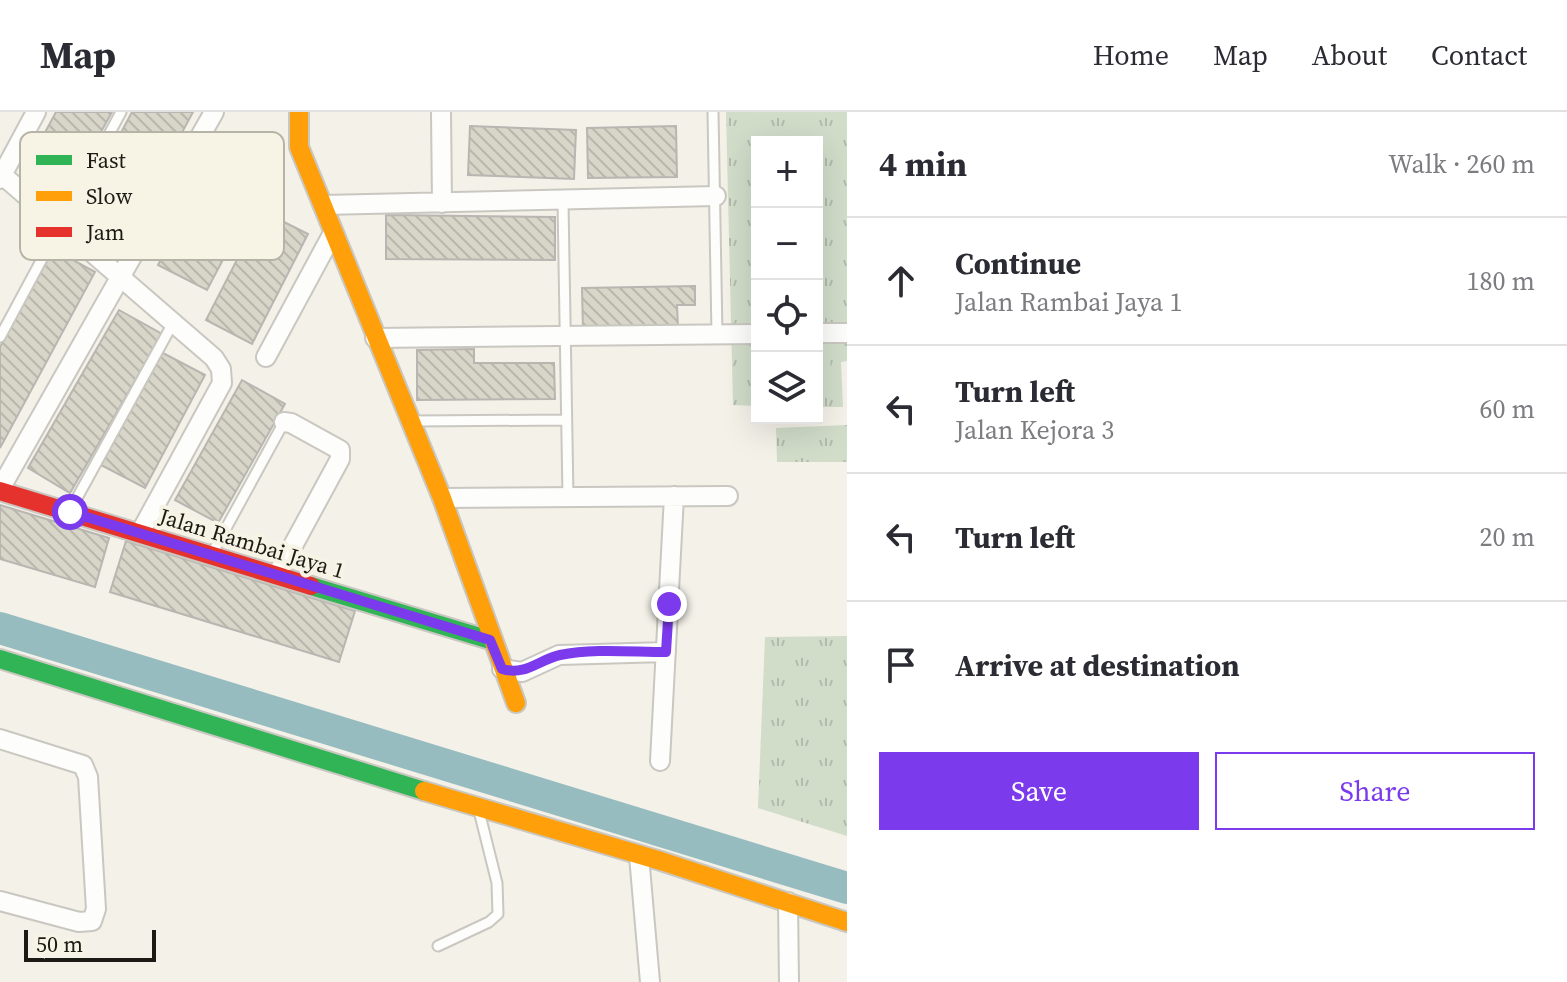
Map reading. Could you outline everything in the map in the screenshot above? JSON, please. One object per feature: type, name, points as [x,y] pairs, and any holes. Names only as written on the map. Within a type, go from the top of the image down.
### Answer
[{"type":"street","points":[[25,132],[36,112]]},
{"type":"street","points":[[203,132],[214,112]]},
{"type":"street","points":[[299,112],[299,147],[442,498],[490,640],[516,703]]},
{"type":"street","points":[[441,112],[442,203]]},
{"type":"street","points":[[20,141],[1,175],[20,191]]},
{"type":"street","points":[[323,205],[563,202],[716,196]]},
{"type":"street","points":[[266,357],[333,233]]},
{"type":"street","points":[[100,260],[214,358],[221,369],[222,383],[140,533]]},
{"type":"street","points":[[0,490],[130,260]]},
{"type":"street","points":[[823,333],[847,333]]},
{"type":"street","points":[[375,338],[751,334]]},
{"type":"street","points":[[277,575],[340,459],[340,450],[284,422]]},
{"type":"street","name":"Jalan Rambai Jaya 1","points":[[0,490],[490,640]]},
{"type":"street","points":[[660,761],[674,496]]},
{"type":"street","points":[[442,498],[728,496]]},
{"type":"street","points":[[502,669],[522,672],[559,655],[666,652]]},
{"type":"street","points":[[0,659],[847,922]]},
{"type":"street","points":[[0,739],[83,765],[88,777],[96,909],[92,921],[79,922],[0,901]]},
{"type":"street","points":[[639,856],[650,982]]},
{"type":"street","points":[[788,902],[789,982]]},
{"type":"lane","points":[[110,132],[121,112]]},
{"type":"lane","points":[[713,112],[717,335]]},
{"type":"lane","points":[[563,202],[568,497]]},
{"type":"lane","points":[[0,337],[41,260]]},
{"type":"lane","points":[[70,512],[173,323]]},
{"type":"lane","points":[[409,421],[566,420]]},
{"type":"lane","points":[[211,555],[284,422]]},
{"type":"lane","points":[[438,946],[489,922],[498,914],[497,883],[478,808]]},
{"type":"green space","points":[[726,112],[847,112],[847,361],[841,362],[843,407],[823,407],[823,136],[751,136],[751,406],[733,405]]},
{"type":"green space","points":[[823,346],[830,346],[831,395],[823,395]]},
{"type":"green space","points":[[847,425],[847,462],[777,462],[776,428]]},
{"type":"green space","points":[[847,636],[847,836],[758,808],[765,637]]},
{"type":"building","points":[[56,112],[112,112],[101,132],[45,132]]},
{"type":"building","points":[[132,112],[193,112],[182,132],[121,132]]},
{"type":"building","points":[[470,126],[576,130],[574,179],[468,175]]},
{"type":"building","points":[[676,126],[677,177],[588,178],[587,128]]},
{"type":"building","points":[[386,215],[555,217],[555,260],[386,259]]},
{"type":"building","points":[[284,222],[308,234],[252,344],[206,320],[237,260],[284,260]]},
{"type":"building","points":[[47,260],[73,260],[95,272],[0,448],[0,347]]},
{"type":"building","points":[[161,260],[223,260],[207,290],[158,265]]},
{"type":"building","points":[[695,286],[695,305],[677,305],[678,328],[583,331],[582,288]]},
{"type":"building","points":[[119,310],[162,334],[70,493],[28,468]]},
{"type":"building","points":[[474,349],[474,363],[554,363],[555,399],[417,400],[417,350]]},
{"type":"building","points":[[161,352],[205,375],[145,488],[101,465]]},
{"type":"building","points":[[242,380],[285,404],[218,523],[175,500]]},
{"type":"building","points":[[0,505],[109,538],[95,587],[0,559]]},
{"type":"building","points":[[126,541],[355,611],[339,662],[110,592]]},
{"type":"waterway","points":[[0,628],[847,888]]},
{"type":"traffic: fast","points":[[311,586],[490,640]]},
{"type":"traffic: fast","points":[[0,659],[424,791]]},
{"type":"traffic: slow","points":[[299,112],[299,147],[442,498],[516,703]]},
{"type":"traffic: slow","points":[[424,791],[661,861],[847,922]]},
{"type":"traffic: jam","points":[[0,491],[311,586]]},
{"type":"route","points":[[70,512],[490,640],[502,669],[508,671],[522,672],[559,655],[666,652],[669,604]]}]
